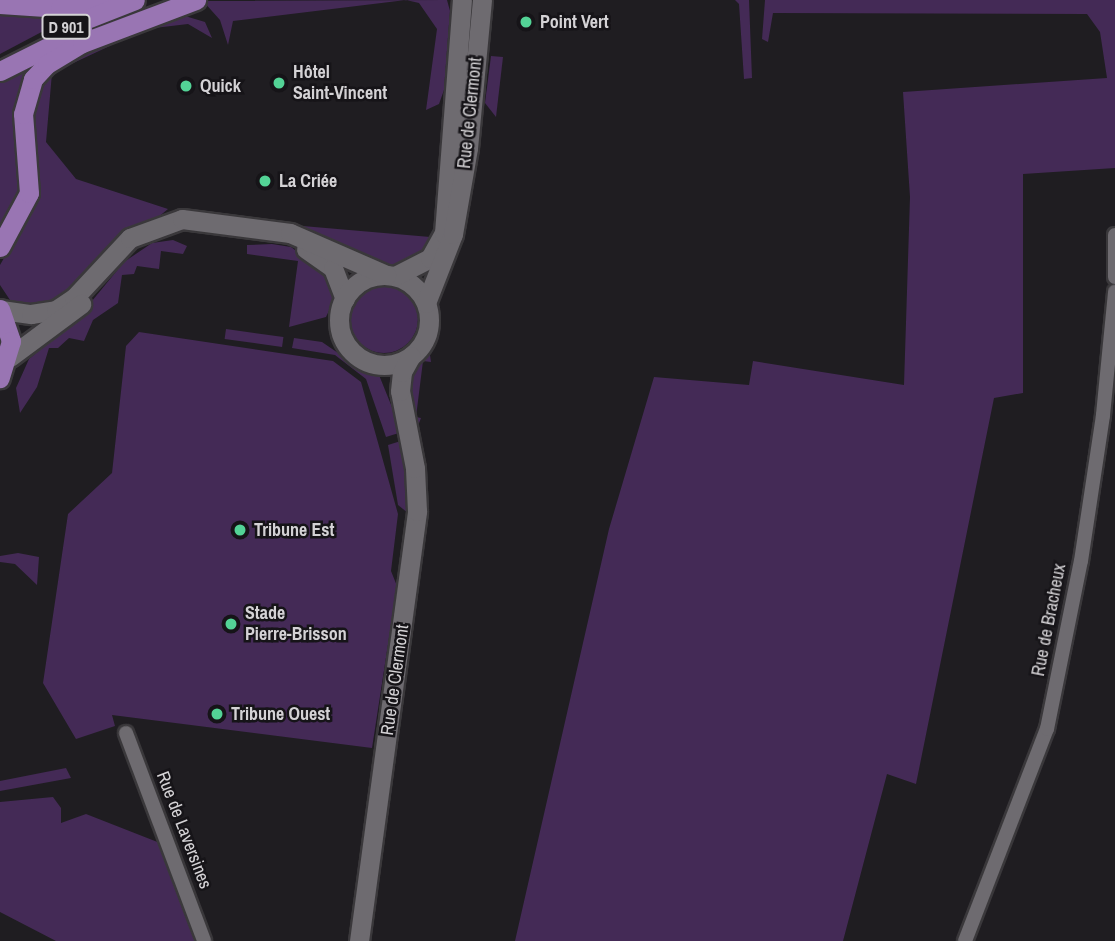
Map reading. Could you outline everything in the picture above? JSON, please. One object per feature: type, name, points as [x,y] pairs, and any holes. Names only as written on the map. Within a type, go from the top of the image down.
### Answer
[{"type":"main road","points":[[0,4],[60,8],[107,0]]},
{"type":"main road","name":"D 901","points":[[0,61],[135,0]]},
{"type":"main road","name":"D 901","points":[[0,71],[81,30],[165,0]]},
{"type":"main road","points":[[0,247],[29,193],[23,114],[29,87],[39,72],[96,36],[195,0]]},
{"type":"main road","name":"Rue de Clermont","points":[[426,303],[453,233],[468,148],[482,0]]},
{"type":"main road","name":"Rue de Clermont","points":[[391,276],[430,258],[444,233],[459,6]]},
{"type":"main road","points":[[0,378],[10,357],[11,337],[1,309],[31,314],[56,310],[74,298],[130,237],[167,222],[190,219],[290,233],[391,276],[415,288],[426,303],[427,333],[411,356],[391,364],[374,363],[354,353],[343,336],[340,316],[345,299],[362,281],[391,276]]},
{"type":"main road","points":[[10,357],[72,314],[136,244],[175,228],[213,228],[302,247],[333,268],[345,299]]},
{"type":"main road","name":"Rue de Clermont","points":[[359,941],[416,517],[415,468],[400,384],[411,356]]},
{"type":"main road","name":"Rue de Clermont","points":[[374,363],[391,380],[405,419]]},
{"type":"street","points":[[1115,235],[1115,277]]},
{"type":"street","name":"Rue de Bracheux","points":[[965,941],[1046,729],[1080,566],[1104,415],[1115,292]]},
{"type":"street","name":"Rue de Laversines","points":[[126,733],[204,941]]},
{"type":"shaded area","points":[[405,0],[233,21],[228,45],[220,20],[203,1]]},
{"type":"shaded area","points":[[407,0],[447,0],[450,11],[444,90],[439,104],[426,110],[437,29],[419,3]]},
{"type":"shaded area","points":[[735,0],[749,0],[752,78],[744,79],[739,4]]},
{"type":"shaded area","points":[[765,0],[1115,0],[1115,168],[1023,174],[1023,393],[994,398],[916,784],[887,774],[843,941],[515,941],[609,529],[654,377],[749,385],[753,361],[904,385],[910,197],[903,92],[1107,78],[1100,32],[1087,14],[773,13],[768,42],[762,39]]},
{"type":"shaded area","points":[[0,8],[67,11],[68,18],[0,54]]},
{"type":"shaded area","points":[[185,16],[205,22],[212,38],[188,24],[146,29],[52,73],[46,142],[76,179],[168,209],[52,305],[14,306],[0,285],[0,265],[27,218],[38,176],[29,124],[30,98],[52,65],[148,21]]},
{"type":"shaded area","points":[[491,56],[503,57],[496,117],[485,103]]},
{"type":"shaded area","points":[[33,60],[41,63],[25,83],[25,186],[0,236],[0,80]]},
{"type":"shaded area","points":[[291,225],[442,238],[424,257],[394,267],[375,263]]},
{"type":"shaded area","points":[[173,240],[187,246],[183,254],[161,251],[159,269],[137,266],[134,274],[122,275],[118,303],[93,320],[84,341],[69,338],[58,348],[49,348],[37,387],[20,413],[16,388],[29,359],[78,318],[124,262],[152,243]]},
{"type":"shaded area","points":[[272,244],[291,247],[322,270],[334,300],[326,317],[289,327],[298,261],[247,254],[247,245]]},
{"type":"shaded area","points":[[384,285],[397,287],[408,295],[416,306],[416,332],[408,343],[397,351],[384,353],[371,351],[360,343],[352,332],[350,319],[352,306],[360,295],[371,287]]},
{"type":"shaded area","points":[[226,329],[283,337],[282,347],[225,339]]},
{"type":"shaded area","points":[[139,332],[333,361],[361,382],[398,514],[391,571],[397,586],[372,748],[112,715],[115,726],[76,739],[43,683],[68,514],[112,473],[126,346]]},
{"type":"shaded area","points":[[294,338],[322,342],[360,368],[379,375],[402,432],[386,437],[366,379],[335,355],[292,348]]},
{"type":"shaded area","points":[[429,348],[431,362],[423,361],[416,417],[421,418],[416,431],[407,400],[412,362]]},
{"type":"shaded area","points":[[404,440],[408,513],[398,505],[388,445]]},
{"type":"shaded area","points":[[18,553],[39,557],[37,585],[15,564],[0,562],[0,556]]},
{"type":"shaded area","points":[[66,768],[71,778],[0,791],[0,781]]},
{"type":"shaded area","points":[[53,797],[61,808],[61,823],[86,814],[160,843],[198,941],[56,941],[0,912],[0,802]]},
{"type":"place","name":"Point Vert","points":[[526,22]]},
{"type":"place","name":"Hôtel Saint-Vincent","points":[[279,83]]},
{"type":"place","name":"Quick","points":[[186,86]]},
{"type":"place","name":"La Criée","points":[[265,181]]},
{"type":"place","name":"Tribune Est","points":[[240,530]]},
{"type":"place","name":"Stade Pierre-Brisson","points":[[231,624]]},
{"type":"place","name":"Tribune Ouest","points":[[217,714]]}]
